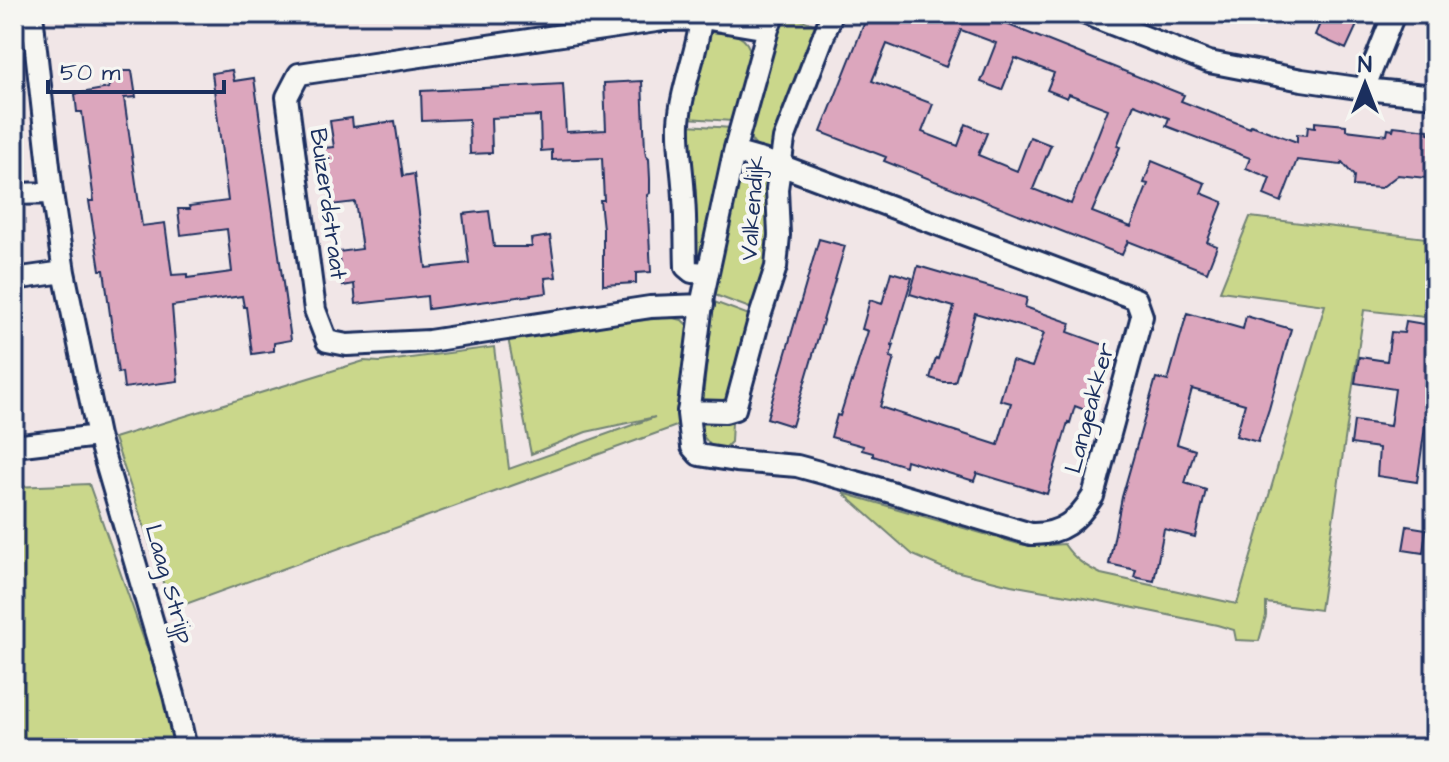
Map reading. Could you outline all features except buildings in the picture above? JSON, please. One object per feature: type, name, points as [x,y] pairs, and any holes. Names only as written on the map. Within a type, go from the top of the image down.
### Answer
[{"type":"street","name":"Valkendijk","points":[[771,22],[734,152],[708,273],[688,413],[735,409],[776,267],[779,235],[777,189],[784,139],[832,14]]},
{"type":"street","points":[[1086,14],[1209,62],[1302,80],[1435,96]]},
{"type":"street","points":[[1364,89],[1394,14]]},
{"type":"street","name":"Valkendijk","points":[[701,19],[679,121],[679,145],[686,267],[692,272],[708,273]]},
{"type":"street","name":"Buizerdstraat","points":[[703,305],[650,307],[429,341],[347,345],[327,341],[315,310],[287,97],[299,74],[663,20],[771,22]]},
{"type":"street","name":"Laag Strijp","points":[[27,25],[64,272],[98,436],[174,695],[186,748]]},
{"type":"street","name":"Langeakker","points":[[688,413],[692,447],[699,455],[797,466],[1038,534],[1064,527],[1075,520],[1093,496],[1142,316],[1136,299],[780,165],[734,152]]},
{"type":"street","points":[[14,194],[52,193]]},
{"type":"street","points":[[14,279],[64,272]]},
{"type":"street","points":[[14,446],[98,436]]},
{"type":"green space","points":[[784,14],[820,26],[770,152],[756,146],[749,132]]},
{"type":"green space","points":[[709,32],[736,35],[749,47],[751,55],[732,121],[687,118]]},
{"type":"green space","points":[[687,125],[731,128],[701,264],[693,261]]},
{"type":"green space","points":[[754,167],[772,172],[771,253],[755,310],[715,295],[738,179],[742,172]]},
{"type":"green space","points":[[1250,217],[1435,239],[1424,317],[1364,310],[1320,610],[1266,603],[1259,641],[1236,640],[1234,630],[1217,625],[1011,585],[943,568],[913,555],[843,493],[1019,544],[1064,544],[1080,562],[1101,574],[1237,604],[1325,305],[1220,291]]},
{"type":"green space","points":[[714,302],[752,316],[727,401],[724,404],[702,404]]},
{"type":"green space","points":[[669,317],[682,320],[691,329],[682,424],[172,609],[114,438],[364,361],[380,362],[494,347],[509,469],[655,417],[586,432],[531,454],[508,338]]},
{"type":"green space","points":[[701,419],[732,422],[731,442],[725,448],[711,446],[702,435]]},
{"type":"green space","points":[[89,484],[166,702],[177,748],[14,748],[14,487]]}]
